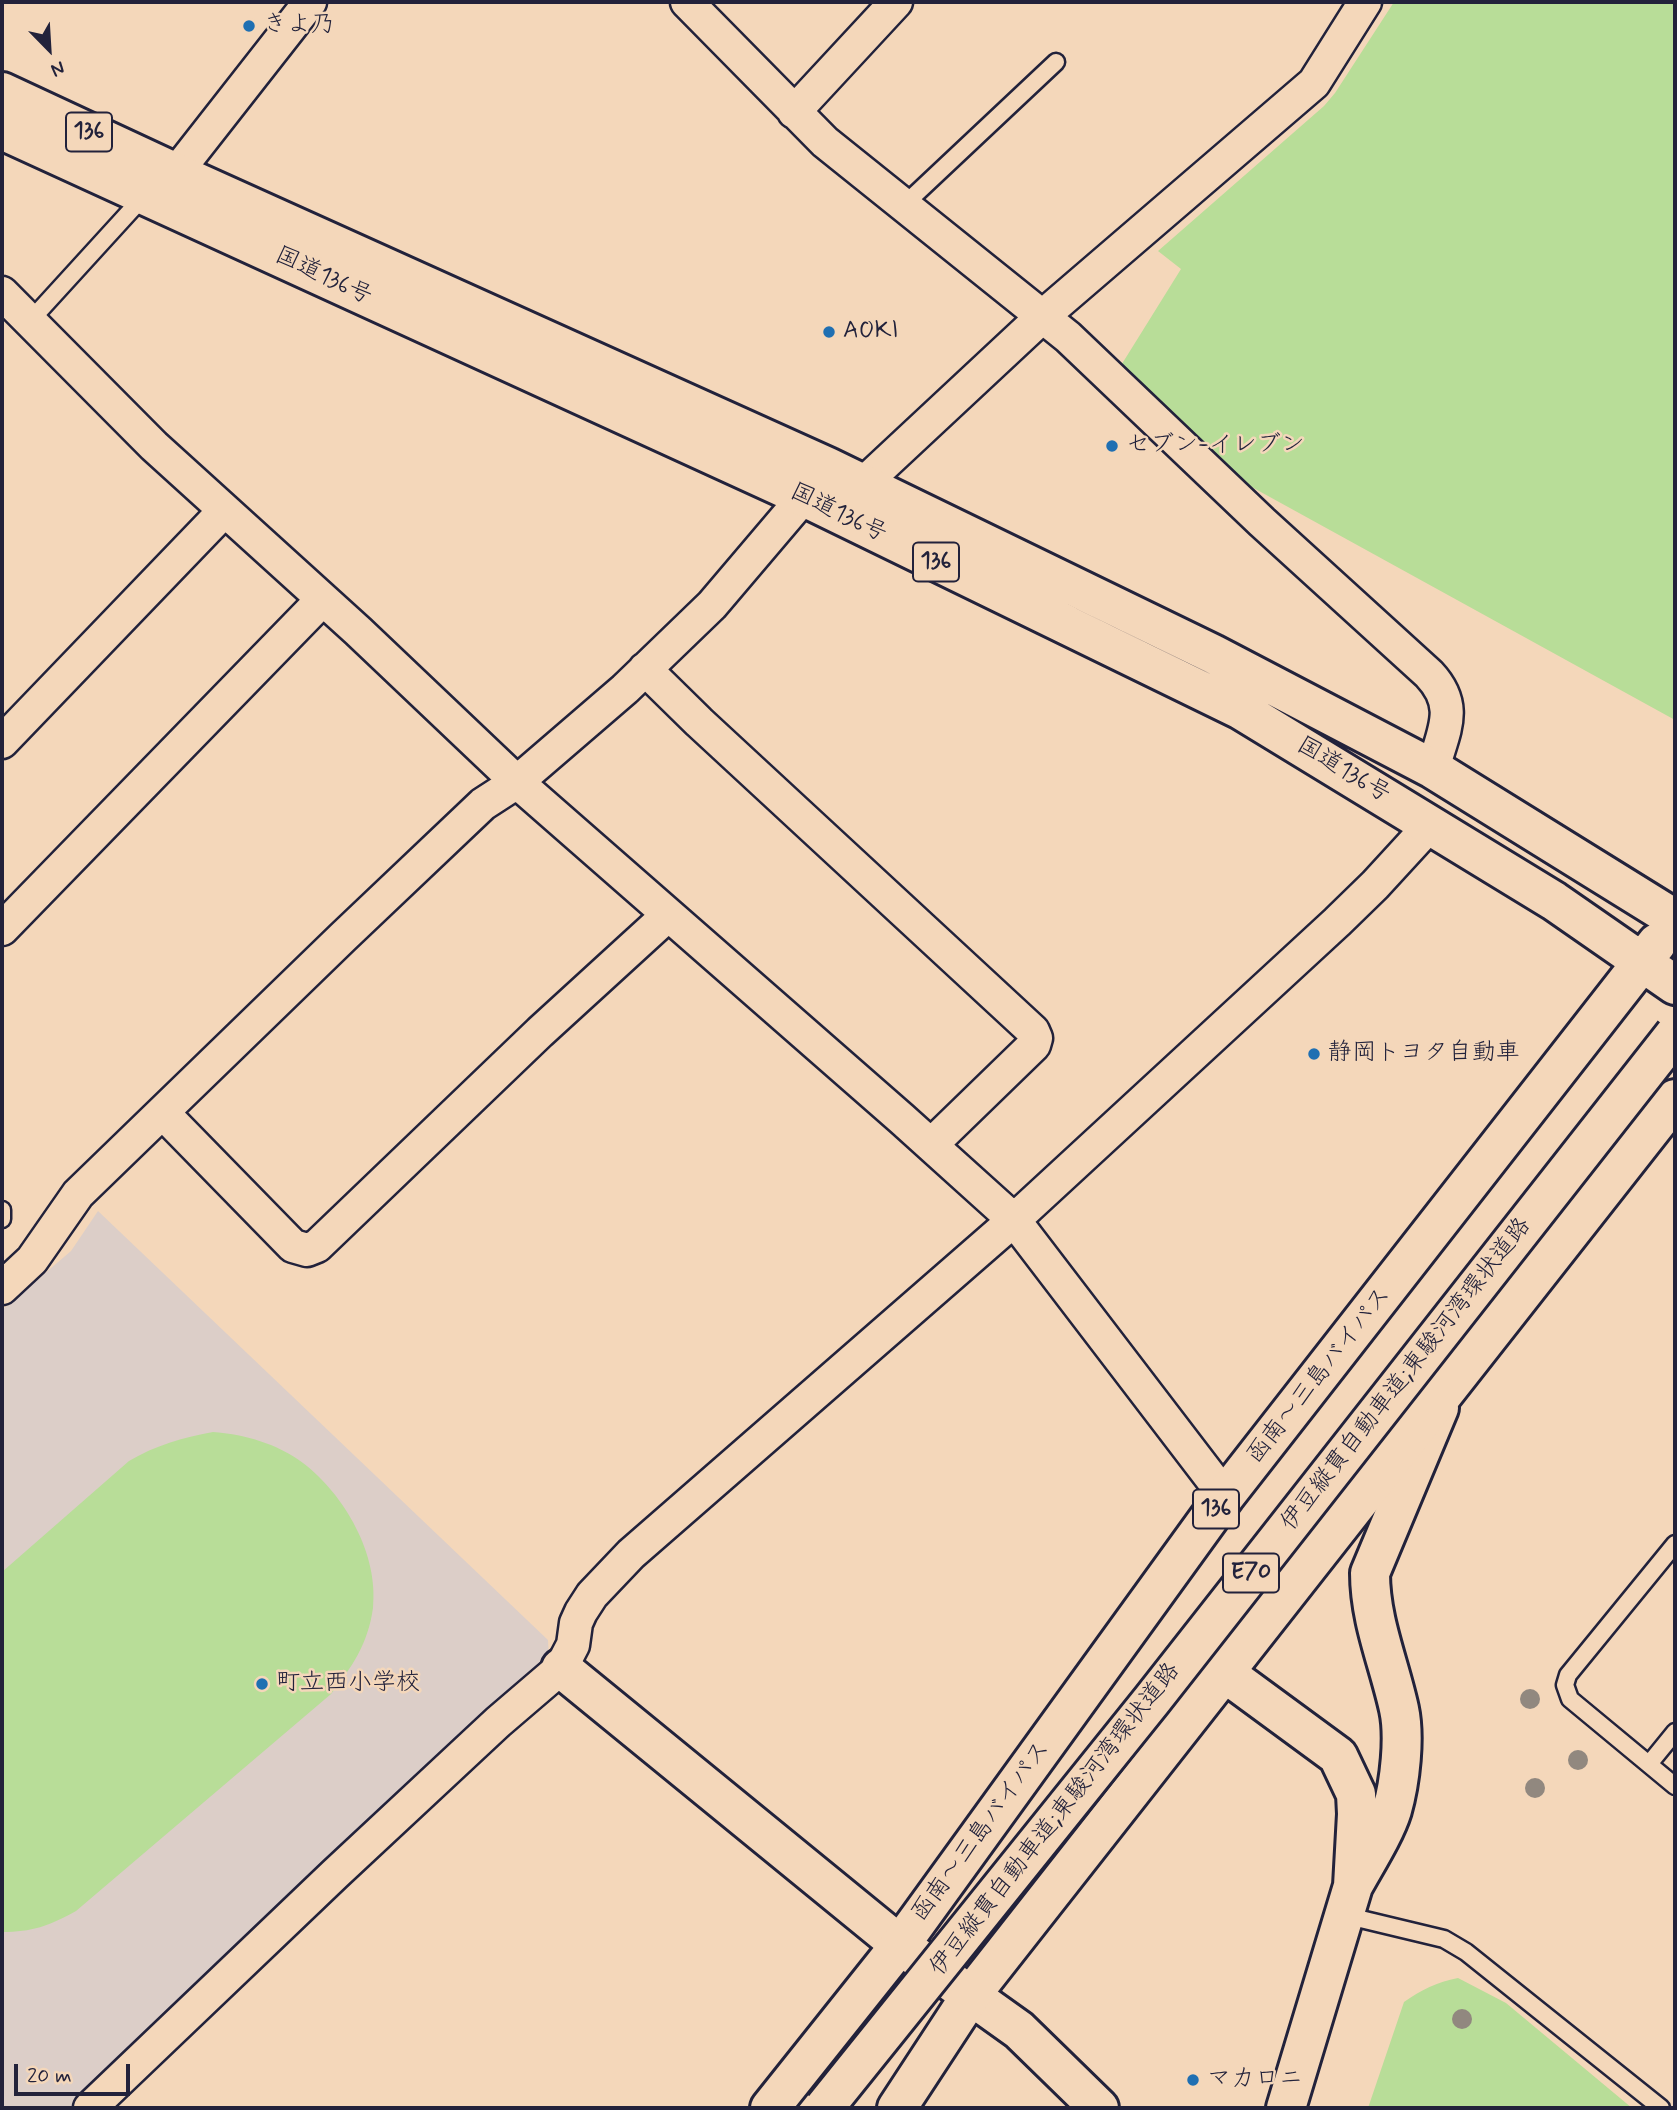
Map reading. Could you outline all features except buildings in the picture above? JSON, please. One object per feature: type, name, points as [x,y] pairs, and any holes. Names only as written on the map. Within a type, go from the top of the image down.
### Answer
[{"type":"main road","name":"国道136号","points":[[2,92],[160,184],[1241,710],[1554,901],[1675,985]]},
{"type":"main road","name":"国道136号","points":[[2,131],[160,184],[828,467],[1213,654],[1433,769],[1675,918]]},
{"type":"main road","name":"函南～三島バイパス","points":[[770,2108],[900,1945],[1225,1496],[1675,918]]},
{"type":"main road","name":"伊豆縦貫自動車道;東駿河湾環状道路","points":[[824,2108],[1100,1765],[1675,1034]]},
{"type":"main road","points":[[897,2108],[971,1995],[1675,1100]]},
{"type":"main road","points":[[1286,2108],[1349,1901],[1392,1811],[1401,1762],[1400,1711],[1381,1649],[1370,1598],[1370,1573],[1445,1393]]},
{"type":"main road","points":[[561,1668],[900,1945],[1018,2031],[1099,2108]]},
{"type":"main road","points":[[1225,1673],[1338,1756],[1356,1794],[1349,1901]]},
{"type":"street","points":[[160,184],[310,2]]},
{"type":"street","points":[[687,2],[825,142],[1068,337],[1262,522],[1441,687],[1448,719],[1433,769]]},
{"type":"street","points":[[794,111],[896,2]]},
{"type":"street","points":[[863,484],[1043,316],[1314,83],[1365,2]]},
{"type":"street","points":[[2,293],[153,446],[517,782],[1014,1220],[1225,1496]]},
{"type":"street","points":[[2,1288],[32,1260],[78,1194],[483,804],[517,782],[645,669],[712,605],[828,467]]},
{"type":"street","points":[[2,742],[225,511]]},
{"type":"street","points":[[2,929],[322,600]]},
{"type":"street","points":[[645,669],[1033,1031],[1036,1038],[1034,1045],[931,1145]]},
{"type":"street","points":[[91,2108],[334,1874],[498,1722],[561,1668],[573,1645],[576,1623],[581,1612],[592,1595],[631,1554],[1014,1220],[1337,922],[1431,824]]},
{"type":"street","points":[[163,1112],[293,1246],[307,1250],[317,1246],[540,1032],[668,915]]},
{"type":"lane","points":[[905,204],[1056,62]]},
{"type":"lane","points":[[30,321],[160,184]]},
{"type":"lane","points":[[2,1210],[2,1219]]},
{"type":"lane","points":[[1675,1544],[1567,1675],[1565,1685],[1570,1699],[1675,1786]]},
{"type":"lane","points":[[1649,1764],[1675,1732]]},
{"type":"lane","points":[[1349,1901],[1444,1939],[1466,1952],[1664,2108],[1675,2098]]},
{"type":"shaded area","name":"町立西小学校","points":[[98,1211],[548,1640],[549,1660],[72,2108],[2,2108],[2,1310],[71,1251]]},
{"type":"green space","points":[[1394,2],[1675,2],[1675,720],[1239,480],[1120,367],[1181,269],[1158,251],[1324,106]]},
{"type":"green space","points":[[213,1432],[237,1435],[283,1450],[318,1476],[345,1509],[365,1547],[373,1588],[371,1621],[363,1644],[331,1694],[76,1911],[40,1927],[2,1932],[2,1572],[129,1461],[169,1443]]},
{"type":"green space","points":[[1458,1978],[1506,2003],[1632,2108],[1368,2108],[1404,2002],[1430,1987]]},
{"type":"place","name":"きよ乃","points":[[249,26]]},
{"type":"place","name":"AOKI","points":[[829,332]]},
{"type":"place","name":"セブン-イレブン","points":[[1112,446]]},
{"type":"place","name":"静岡トヨタ自動車","points":[[1314,1054]]},
{"type":"place","name":"町立西小学校","points":[[262,1684]]},
{"type":"place","name":"マカロニ","points":[[1193,2080]]}]
